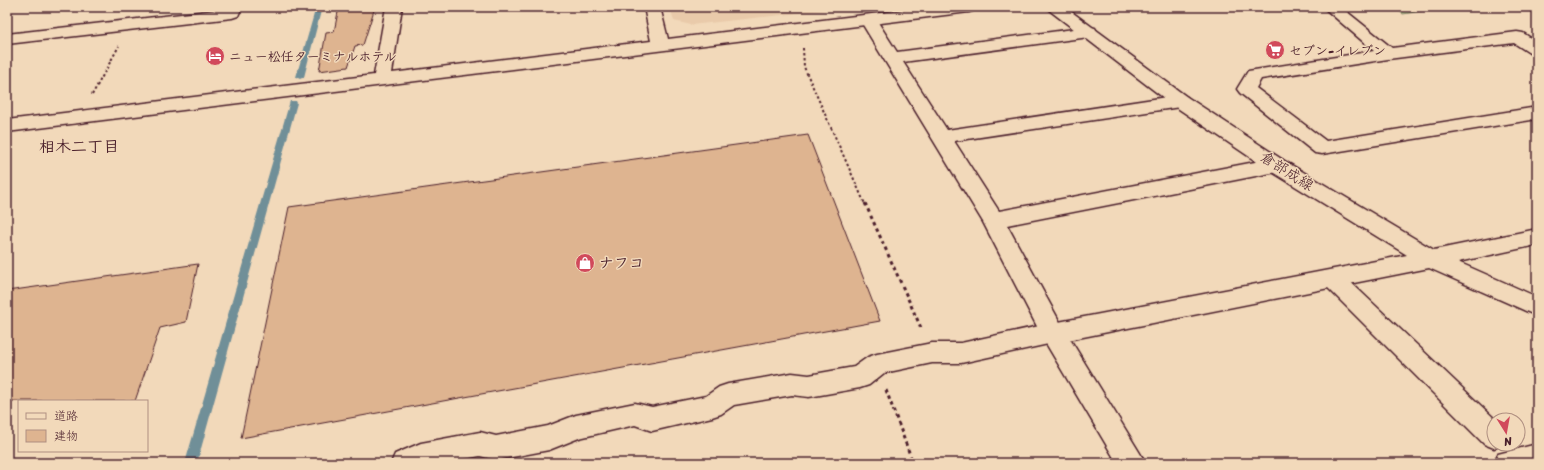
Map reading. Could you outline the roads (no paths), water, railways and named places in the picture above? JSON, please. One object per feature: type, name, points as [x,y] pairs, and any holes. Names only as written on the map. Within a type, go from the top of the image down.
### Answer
[{"type":"street","points":[[7,39],[232,13],[234,7]]},
{"type":"street","points":[[382,80],[394,7]]},
{"type":"street","points":[[652,7],[661,45]]},
{"type":"street","points":[[7,126],[868,20],[922,10],[969,7]]},
{"type":"street","name":"倉部成線","points":[[1055,7],[1180,101],[1276,165],[1431,259],[1537,307]]},
{"type":"street","points":[[1331,7],[1388,54]]},
{"type":"street","points":[[868,20],[993,220],[1053,333],[1132,463]]},
{"type":"street","points":[[892,58],[1089,32]]},
{"type":"street","points":[[1537,50],[1517,37],[1388,54],[1254,75],[1246,89],[1322,148],[1537,113]]},
{"type":"street","points":[[941,137],[1180,101]]},
{"type":"street","points":[[993,220],[1276,165]]},
{"type":"street","points":[[405,463],[421,456],[480,444],[496,448],[549,438],[576,427],[635,414],[652,419],[712,406],[728,395],[792,384],[809,386],[860,377],[877,364],[932,353],[961,353],[1053,333],[1333,279],[1537,237]]},
{"type":"street","points":[[1333,279],[1486,428]]},
{"type":"waterway","points":[[300,77],[319,7]]},
{"type":"waterway","points":[[191,463],[293,103]]},
{"type":"place","name":"セブン-イレブン","points":[[1275,50]]},
{"type":"place","name":"ニュー松任ターミナルホテル","points":[[215,56]]},
{"type":"place","name":"ナフコ","points":[[585,263]]},
{"type":"district","name":"相木二丁目","points":[[79,146]]}]
